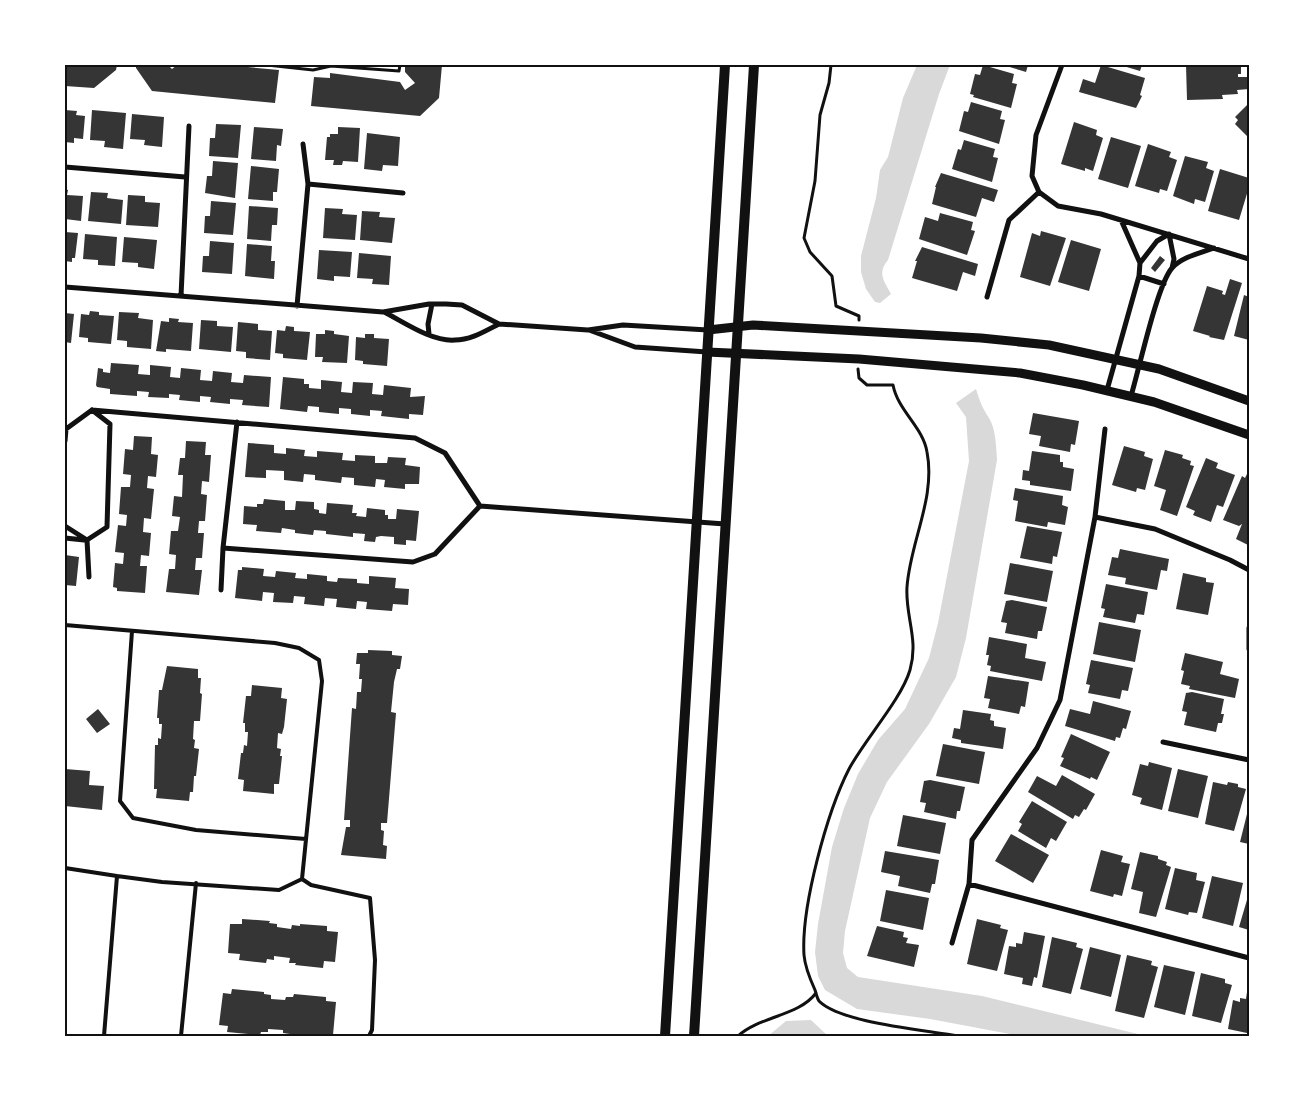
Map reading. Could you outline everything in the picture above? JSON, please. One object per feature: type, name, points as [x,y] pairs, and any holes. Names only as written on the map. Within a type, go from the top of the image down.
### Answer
[{"type":"main road","points":[[665,1036],[725,65]]},
{"type":"main road","points":[[694,1036],[754,65]]},
{"type":"street","points":[[1062,65],[1036,135],[1032,176],[1039,192],[1058,206],[1120,220],[1249,259]]},
{"type":"street","points":[[181,296],[185,176],[189,126]]},
{"type":"street","points":[[297,306],[308,184],[303,144]]},
{"type":"street","points":[[65,167],[185,176]]},
{"type":"street","points":[[308,184],[403,193]]},
{"type":"street","points":[[987,297],[1010,220],[1039,192]]},
{"type":"street","points":[[1107,390],[1139,276],[1140,263],[1120,220]]},
{"type":"street","points":[[1140,263],[1157,241],[1169,234]]},
{"type":"street","points":[[1131,396],[1164,284],[1172,268],[1174,259],[1169,234]]},
{"type":"street","points":[[1172,268],[1194,255],[1214,248]]},
{"type":"street","points":[[1139,276],[1164,284]]},
{"type":"street","points":[[65,287],[383,312],[432,304],[462,306],[499,324],[588,330],[623,325],[708,330],[753,325],[998,339],[1049,345],[1140,364],[1195,380],[1249,401]]},
{"type":"street","points":[[429,334],[428,324],[432,304]]},
{"type":"street","points":[[383,312],[429,334],[455,341],[472,337],[499,324]]},
{"type":"street","points":[[588,330],[635,347],[997,370],[1131,396],[1183,411],[1249,435]]},
{"type":"street","points":[[65,441],[66,429],[92,410],[415,438],[445,453],[480,506]]},
{"type":"street","points":[[65,538],[87,540],[107,527],[110,424],[92,410]]},
{"type":"street","points":[[221,590],[223,548],[237,422]]},
{"type":"street","points":[[952,943],[969,884],[972,840],[1037,748],[1060,700],[1094,517],[1105,429]]},
{"type":"street","points":[[480,506],[725,524]]},
{"type":"street","points":[[223,548],[413,562],[435,554],[480,506]]},
{"type":"street","points":[[1094,517],[1155,529],[1230,560],[1249,570]]},
{"type":"street","points":[[65,526],[87,540]]},
{"type":"street","points":[[87,540],[89,577]]},
{"type":"street","points":[[1249,628],[1249,649]]},
{"type":"street","points":[[1163,742],[1249,760]]},
{"type":"street","points":[[969,884],[1249,958]]},
{"type":"lane","points":[[65,625],[275,643],[299,648],[319,660],[322,682],[302,879]]},
{"type":"lane","points":[[132,631],[120,801],[134,818],[196,830],[306,839]]},
{"type":"lane","points":[[65,868],[117,876],[279,890],[302,879]]},
{"type":"lane","points":[[104,1036],[117,876]]},
{"type":"lane","points":[[302,879],[311,885],[370,898],[375,960],[372,1030],[369,1036]]},
{"type":"lane","points":[[181,1036],[196,884]]},
{"type":"path","points":[[267,65],[313,70],[331,66],[399,71],[400,65]]},
{"type":"path","points":[[831,65],[829,84],[820,116],[815,181],[805,223],[804,238],[810,252],[832,276],[836,306],[859,316]]},
{"type":"path","points":[[866,384],[893,386],[897,402],[922,437],[927,452],[928,475],[925,500],[907,586],[907,610],[913,630],[910,671],[849,770],[836,799],[816,863],[805,933],[804,956],[810,980],[820,1001],[840,1012],[859,1019],[958,1036]]},
{"type":"path","points":[[738,1036],[755,1024],[807,1004],[816,993]]},
{"type":"shaded area","points":[[917,65],[950,65],[939,94],[888,260],[883,269],[883,277],[891,294],[880,303],[875,302],[866,289],[861,272],[861,256],[876,198],[880,170],[888,157],[903,98]]},
{"type":"shaded area","points":[[976,389],[981,404],[993,427],[997,460],[966,638],[956,677],[929,724],[887,782],[870,818],[845,931],[843,953],[847,968],[858,977],[982,996],[1146,1036],[1021,1036],[930,1019],[857,1009],[825,990],[818,976],[815,952],[818,924],[832,847],[844,808],[858,774],[878,740],[905,709],[929,658],[938,623],[969,461],[966,417],[956,403]]},
{"type":"shaded area","points":[[811,1020],[828,1036],[768,1036],[786,1021]]},
{"type":"building","points":[[65,65],[117,65],[116,70],[94,88],[65,86]]},
{"type":"building","points":[[136,65],[168,65],[172,69],[177,65],[225,65],[279,70],[275,103],[152,91],[136,68]]},
{"type":"building","points":[[405,65],[442,65],[439,98],[420,116],[311,106],[314,77],[330,78],[330,73],[400,82],[405,90],[415,83],[405,72]]},
{"type":"building","points":[[983,65],[1014,74],[1012,83],[1017,84],[1011,108],[973,97],[974,95],[970,94],[975,74],[980,75]]},
{"type":"building","points":[[1003,65],[1028,65],[1026,72]]},
{"type":"building","points":[[1101,65],[1145,78],[1140,95],[1142,96],[1136,108],[1079,92],[1083,79],[1095,83]]},
{"type":"building","points":[[1120,65],[1142,65],[1140,71]]},
{"type":"building","points":[[1186,65],[1241,65],[1241,74],[1238,74],[1238,77],[1249,77],[1249,89],[1237,90],[1238,94],[1222,95],[1223,99],[1187,100]]},
{"type":"building","points":[[971,102],[1002,111],[1000,119],[1005,120],[999,144],[959,131],[964,111],[968,112]]},
{"type":"building","points":[[1249,103],[1248,137],[1235,124],[1238,120],[1235,117]]},
{"type":"building","points":[[65,110],[77,111],[76,115],[85,116],[83,139],[74,138],[74,143],[65,142]]},
{"type":"building","points":[[92,110],[126,113],[123,149],[104,147],[105,141],[90,140]]},
{"type":"building","points":[[132,114],[164,117],[162,147],[144,145],[145,140],[130,139]]},
{"type":"building","points":[[1074,122],[1097,130],[1096,135],[1103,138],[1093,171],[1085,168],[1085,171],[1061,164]]},
{"type":"building","points":[[216,124],[241,125],[238,158],[209,156],[210,138],[215,138]]},
{"type":"building","points":[[254,127],[283,129],[281,146],[277,145],[276,161],[251,159]]},
{"type":"building","points":[[338,127],[360,128],[358,162],[343,161],[342,165],[333,165],[334,160],[325,160],[327,137],[330,137],[330,134],[338,134]]},
{"type":"building","points":[[367,133],[400,137],[398,166],[383,165],[382,171],[364,169]]},
{"type":"building","points":[[1111,137],[1141,146],[1128,188],[1098,179]]},
{"type":"building","points":[[964,140],[995,149],[993,157],[998,158],[992,182],[952,169],[958,149],[961,150]]},
{"type":"building","points":[[1148,144],[1171,152],[1169,157],[1177,160],[1167,191],[1160,189],[1159,193],[1135,186]]},
{"type":"building","points":[[1185,156],[1208,162],[1206,168],[1214,171],[1205,202],[1195,199],[1194,204],[1173,196]]},
{"type":"building","points":[[213,161],[238,163],[235,198],[205,193],[207,176],[212,176]]},
{"type":"building","points":[[251,166],[279,169],[277,192],[273,192],[273,201],[248,199]]},
{"type":"building","points":[[1220,169],[1249,178],[1249,187],[1239,220],[1208,211]]},
{"type":"building","points":[[941,173],[998,190],[994,202],[982,198],[976,217],[932,204],[935,187]]},
{"type":"building","points":[[65,189],[68,190],[67,195],[83,196],[81,221],[65,219]]},
{"type":"building","points":[[91,192],[108,193],[107,198],[123,200],[121,224],[88,221]]},
{"type":"building","points":[[128,195],[145,196],[145,202],[160,203],[158,227],[126,225]]},
{"type":"building","points":[[211,201],[236,203],[233,235],[204,233],[205,216],[210,216]]},
{"type":"building","points":[[249,206],[278,208],[277,225],[272,225],[271,241],[247,239]]},
{"type":"building","points":[[325,208],[343,209],[342,214],[357,215],[355,240],[323,238]]},
{"type":"building","points":[[362,211],[380,212],[379,217],[395,218],[392,243],[360,240]]},
{"type":"building","points":[[940,213],[973,222],[971,230],[975,231],[967,255],[919,239],[925,217],[938,221]]},
{"type":"building","points":[[1041,231],[1066,238],[1050,286],[1020,277],[1032,233],[1040,236]]},
{"type":"building","points":[[65,232],[78,233],[75,258],[72,258],[72,262],[65,261]]},
{"type":"building","points":[[85,234],[117,237],[115,266],[98,265],[98,260],[83,259]]},
{"type":"building","points":[[124,237],[157,240],[154,269],[138,267],[138,263],[122,262]]},
{"type":"building","points":[[1071,240],[1101,249],[1089,291],[1058,282]]},
{"type":"building","points":[[210,241],[234,243],[232,274],[202,272],[203,256],[209,256]]},
{"type":"building","points":[[247,244],[272,246],[271,261],[275,261],[274,279],[245,276]]},
{"type":"building","points":[[922,247],[978,264],[975,276],[963,272],[957,291],[912,278],[917,261],[915,261]]},
{"type":"building","points":[[319,250],[352,252],[350,277],[334,276],[334,281],[317,279]]},
{"type":"building","points":[[359,253],[391,256],[389,285],[372,284],[373,279],[357,278]]},
{"type":"building","points":[[1160,256],[1165,260],[1155,272],[1151,268]]},
{"type":"building","points":[[1230,279],[1242,283],[1224,340],[1193,331],[1207,286],[1223,291],[1222,294],[1225,295]]},
{"type":"building","points":[[1244,295],[1249,297],[1249,340],[1234,336]]},
{"type":"building","points":[[90,311],[99,312],[99,315],[114,316],[111,344],[88,342],[88,338],[79,337],[81,314],[89,315]]},
{"type":"building","points":[[119,312],[139,313],[138,318],[153,320],[151,349],[127,347],[127,341],[117,340]]},
{"type":"building","points":[[65,313],[74,314],[71,343],[65,342]]},
{"type":"building","points":[[169,318],[179,319],[178,322],[193,323],[191,351],[166,349],[166,352],[156,351],[161,321],[169,322]]},
{"type":"building","points":[[201,320],[217,321],[217,326],[233,327],[231,352],[199,349]]},
{"type":"building","points":[[238,322],[258,324],[258,330],[272,331],[270,360],[246,358],[246,352],[236,351]]},
{"type":"building","points":[[286,326],[294,327],[294,331],[310,332],[307,360],[283,358],[283,354],[275,353],[277,330],[285,331]]},
{"type":"building","points":[[325,330],[334,331],[334,334],[349,336],[347,363],[322,362],[323,357],[315,357],[316,334],[325,334]]},
{"type":"building","points":[[365,334],[374,334],[374,338],[389,339],[387,366],[363,364],[363,361],[355,360],[356,337],[365,338]]},
{"type":"building","points":[[111,363],[139,365],[138,374],[150,375],[150,365],[171,367],[170,377],[180,378],[181,368],[201,370],[200,380],[212,381],[213,371],[232,373],[231,382],[243,383],[244,375],[271,377],[269,407],[242,405],[243,400],[230,399],[230,404],[210,402],[211,397],[200,396],[200,402],[179,400],[180,395],[169,394],[169,398],[148,397],[149,392],[137,391],[137,396],[110,394],[110,389],[97,387],[96,385],[98,368],[103,369],[103,372],[110,373]]},
{"type":"building","points":[[283,377],[304,379],[304,384],[309,384],[309,388],[321,389],[321,380],[342,382],[341,392],[352,393],[353,382],[373,383],[372,394],[383,395],[384,385],[411,388],[410,397],[425,396],[423,415],[409,414],[409,419],[381,416],[382,411],[370,410],[370,416],[351,414],[351,409],[339,408],[339,414],[319,412],[319,407],[308,406],[307,412],[280,409]]},
{"type":"building","points":[[1033,413],[1079,421],[1075,445],[1071,444],[1070,452],[1039,446],[1041,436],[1029,434]]},
{"type":"building","points":[[134,436],[152,437],[151,454],[158,455],[156,477],[148,476],[147,488],[154,489],[151,519],[144,518],[143,532],[151,533],[149,556],[141,555],[140,566],[147,566],[145,593],[117,591],[117,588],[113,587],[115,563],[123,564],[124,553],[115,552],[118,525],[126,526],[127,515],[119,514],[121,487],[130,487],[131,475],[123,474],[125,449],[133,450]]},
{"type":"building","points":[[186,441],[206,442],[205,455],[211,455],[209,482],[202,481],[201,494],[207,495],[205,521],[199,521],[198,533],[204,533],[202,558],[196,558],[195,570],[202,570],[199,595],[166,592],[169,569],[175,569],[176,555],[169,554],[171,531],[178,531],[180,517],[172,516],[174,496],[182,497],[183,475],[178,475],[180,458],[185,458]]},
{"type":"building","points":[[248,443],[274,445],[274,453],[286,454],[286,448],[305,450],[304,456],[317,457],[317,451],[343,453],[342,460],[355,461],[355,455],[375,456],[375,463],[387,463],[388,457],[406,458],[405,465],[420,467],[419,484],[405,484],[405,489],[384,487],[385,480],[376,479],[375,487],[354,485],[354,478],[342,477],[341,483],[315,480],[315,475],[304,474],[303,482],[284,480],[284,471],[266,470],[266,478],[245,477]]},
{"type":"building","points":[[1124,446],[1145,452],[1144,456],[1153,459],[1145,490],[1137,488],[1136,492],[1112,485]]},
{"type":"building","points":[[1165,450],[1183,455],[1182,458],[1191,461],[1190,465],[1194,466],[1177,516],[1160,510],[1166,490],[1154,486]]},
{"type":"building","points":[[1032,451],[1060,455],[1060,462],[1063,462],[1063,467],[1074,469],[1071,491],[1030,485],[1030,481],[1022,480],[1023,470],[1029,471]]},
{"type":"building","points":[[1206,458],[1218,463],[1216,468],[1235,475],[1223,507],[1217,505],[1211,522],[1193,515],[1195,511],[1186,507]]},
{"type":"building","points":[[1249,470],[1248,545],[1236,539],[1242,524],[1239,526],[1223,520],[1242,476],[1245,478]]},
{"type":"building","points":[[1015,488],[1063,496],[1062,505],[1068,507],[1065,525],[1048,522],[1047,527],[1015,521],[1018,501],[1013,500]]},
{"type":"building","points":[[264,499],[285,501],[285,510],[295,510],[296,501],[314,502],[314,509],[319,510],[319,513],[326,514],[327,503],[353,505],[352,513],[357,513],[356,516],[366,517],[367,508],[385,510],[385,515],[388,515],[388,519],[396,519],[397,509],[419,511],[416,541],[406,540],[406,545],[394,544],[394,537],[376,537],[375,542],[364,541],[365,534],[353,533],[353,537],[326,534],[326,531],[314,530],[313,535],[295,533],[295,530],[282,528],[281,533],[256,531],[257,525],[243,524],[244,506],[257,507],[257,504],[263,504]]},
{"type":"building","points":[[1027,526],[1062,532],[1057,557],[1053,556],[1052,564],[1020,558]]},
{"type":"building","points":[[1120,549],[1169,559],[1167,571],[1161,570],[1157,590],[1125,584],[1126,578],[1108,575],[1112,557],[1118,558]]},
{"type":"building","points":[[65,555],[79,557],[76,586],[65,585]]},
{"type":"building","points":[[1010,563],[1053,571],[1047,602],[1004,594]]},
{"type":"building","points":[[242,567],[264,569],[263,576],[275,577],[276,571],[296,573],[295,578],[307,579],[307,574],[327,576],[327,581],[337,582],[338,578],[357,579],[357,583],[369,584],[369,576],[396,578],[395,588],[409,589],[408,605],[393,604],[392,611],[366,609],[367,602],[357,601],[356,609],[336,607],[337,599],[325,598],[324,606],[304,604],[305,597],[294,596],[293,603],[273,602],[274,593],[263,592],[262,601],[235,598],[238,570],[242,570]]},
{"type":"building","points":[[1183,573],[1206,578],[1206,582],[1214,583],[1208,615],[1176,609]]},
{"type":"building","points":[[1106,584],[1148,592],[1144,615],[1137,614],[1135,623],[1103,617],[1105,609],[1101,608]]},
{"type":"building","points":[[1012,600],[1047,607],[1042,631],[1038,631],[1037,639],[1005,633],[1007,623],[1001,622],[1006,601]]},
{"type":"building","points":[[1099,622],[1141,630],[1135,662],[1093,654]]},
{"type":"building","points":[[989,637],[1027,644],[1025,658],[1046,662],[1042,681],[990,671],[991,666],[987,665],[989,655],[986,655]]},
{"type":"building","points":[[368,650],[392,651],[392,655],[402,656],[400,669],[397,669],[394,682],[391,712],[396,713],[387,823],[381,823],[381,830],[384,831],[383,845],[387,846],[386,859],[341,855],[346,827],[350,827],[350,820],[344,820],[352,708],[356,709],[357,692],[361,692],[362,679],[359,679],[360,664],[356,664],[357,653],[368,653]]},
{"type":"building","points":[[1185,653],[1223,662],[1220,674],[1239,679],[1235,698],[1189,689],[1190,686],[1181,684],[1184,671],[1181,670]]},
{"type":"building","points":[[1091,660],[1133,668],[1128,691],[1122,690],[1120,699],[1088,693],[1090,685],[1086,684]]},
{"type":"building","points":[[167,666],[198,669],[198,678],[201,678],[200,721],[194,721],[193,739],[195,740],[194,748],[199,749],[193,792],[190,792],[189,801],[156,798],[157,789],[154,789],[155,745],[158,745],[158,738],[161,739],[162,724],[159,724],[159,718],[157,718],[159,690],[162,690]]},
{"type":"building","points":[[988,676],[1029,682],[1025,707],[1021,706],[1019,714],[988,708],[990,699],[984,698]]},
{"type":"building","points":[[252,685],[282,688],[281,698],[287,699],[284,727],[282,734],[278,733],[277,748],[281,749],[280,756],[282,756],[279,784],[274,784],[274,794],[243,791],[244,780],[238,779],[241,753],[243,753],[244,745],[247,746],[248,732],[245,732],[245,723],[243,723],[246,696],[251,696]]},
{"type":"building","points":[[1192,692],[1224,699],[1221,714],[1224,714],[1222,723],[1218,723],[1216,732],[1184,725],[1187,712],[1182,711],[1186,693]]},
{"type":"building","points":[[1093,701],[1131,711],[1126,729],[1123,728],[1120,738],[1116,737],[1115,741],[1065,726],[1070,709],[1090,714]]},
{"type":"building","points":[[98,709],[110,724],[97,733],[86,719]]},
{"type":"building","points":[[963,710],[991,714],[990,720],[994,721],[994,726],[1006,728],[1003,749],[961,743],[961,740],[952,738],[954,728],[960,729]]},
{"type":"building","points":[[1071,734],[1110,752],[1097,780],[1091,777],[1090,779],[1060,766],[1064,758],[1061,757]]},
{"type":"building","points":[[943,744],[985,752],[979,784],[936,776]]},
{"type":"building","points":[[1149,762],[1172,768],[1162,810],[1140,804],[1142,798],[1132,795],[1140,764],[1148,766]]},
{"type":"building","points":[[65,769],[90,771],[89,785],[104,786],[102,810],[65,806]]},
{"type":"building","points":[[1178,769],[1208,776],[1198,818],[1168,811]]},
{"type":"building","points":[[1062,775],[1095,794],[1086,810],[1084,809],[1079,817],[1075,815],[1073,819],[1028,792],[1037,776],[1056,786]]},
{"type":"building","points":[[930,780],[965,787],[960,811],[957,811],[956,819],[924,812],[926,803],[920,802],[924,781]]},
{"type":"building","points":[[1213,782],[1227,785],[1228,782],[1238,784],[1238,787],[1246,789],[1234,831],[1205,824]]},
{"type":"building","points":[[1032,801],[1067,822],[1056,841],[1051,838],[1046,848],[1018,831],[1022,824],[1019,822]]},
{"type":"building","points":[[1249,806],[1249,844],[1240,842]]},
{"type":"building","points":[[903,815],[946,823],[940,854],[897,846]]},
{"type":"building","points":[[1011,834],[1049,855],[1033,883],[995,861]]},
{"type":"building","points":[[1101,850],[1123,856],[1121,862],[1130,864],[1122,896],[1114,894],[1113,897],[1090,891]]},
{"type":"building","points":[[885,851],[939,860],[935,884],[932,884],[930,893],[898,886],[900,876],[881,872]]},
{"type":"building","points":[[1140,852],[1158,856],[1158,859],[1167,862],[1166,865],[1171,867],[1156,917],[1139,913],[1143,892],[1131,889]]},
{"type":"building","points":[[1175,868],[1197,873],[1196,880],[1205,882],[1197,913],[1189,912],[1188,915],[1165,909]]},
{"type":"building","points":[[1212,876],[1243,883],[1233,926],[1202,918]]},
{"type":"building","points":[[886,890],[929,898],[923,930],[880,921]]},
{"type":"building","points":[[1249,893],[1249,930],[1239,927]]},
{"type":"building","points":[[242,919],[270,921],[269,923],[277,924],[277,927],[291,929],[292,925],[300,926],[300,924],[327,926],[327,931],[338,932],[335,962],[324,961],[323,968],[295,965],[296,963],[289,963],[290,958],[274,956],[274,960],[267,959],[266,963],[239,960],[240,954],[228,953],[230,924],[242,924]]},
{"type":"building","points":[[977,919],[1001,925],[1000,928],[1008,930],[997,971],[967,964]]},
{"type":"building","points":[[877,926],[904,932],[903,937],[908,938],[906,943],[919,945],[914,967],[867,956]]},
{"type":"building","points":[[1024,932],[1045,936],[1037,978],[1034,977],[1032,986],[1022,984],[1023,978],[1004,974],[1009,946],[1016,947],[1016,943],[1022,944]]},
{"type":"building","points":[[1052,937],[1077,943],[1076,947],[1083,949],[1071,994],[1042,987]]},
{"type":"building","points":[[1090,947],[1121,955],[1111,997],[1080,989]]},
{"type":"building","points":[[1127,955],[1152,961],[1151,965],[1158,967],[1144,1018],[1115,1011]]},
{"type":"building","points":[[1164,965],[1195,972],[1185,1015],[1154,1007]]},
{"type":"building","points":[[1201,973],[1225,979],[1225,983],[1232,985],[1221,1023],[1192,1016]]},
{"type":"building","points":[[1248,985],[1249,1036],[1247,1036],[1247,1033],[1228,1029],[1233,1000],[1240,1002],[1240,998],[1246,999]]},
{"type":"building","points":[[232,989],[264,992],[264,994],[271,995],[271,999],[285,1000],[286,997],[293,997],[294,994],[326,997],[326,1001],[336,1002],[333,1035],[290,1036],[290,1034],[283,1033],[283,1030],[268,1029],[268,1032],[261,1032],[260,1035],[227,1032],[228,1026],[219,1025],[223,993],[231,994]]}]
